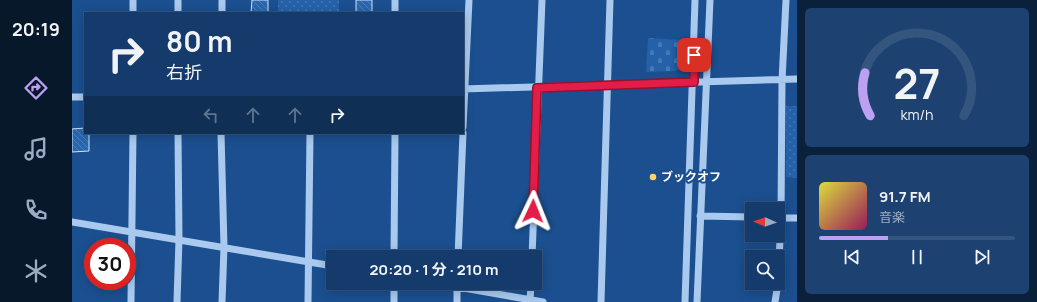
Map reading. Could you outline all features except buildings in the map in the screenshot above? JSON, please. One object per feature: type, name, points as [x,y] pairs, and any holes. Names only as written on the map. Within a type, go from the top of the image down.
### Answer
[{"type":"street","points":[[133,12],[134,0]]},
{"type":"street","points":[[178,0],[178,12]]},
{"type":"street","points":[[222,0],[222,12]]},
{"type":"street","points":[[395,0],[395,12]]},
{"type":"street","points":[[469,0],[464,89],[537,88],[694,82],[782,81],[797,79]]},
{"type":"street","points":[[532,250],[537,88],[542,0]]},
{"type":"street","points":[[601,302],[610,0]]},
{"type":"street","points":[[685,302],[694,82],[695,0]]},
{"type":"street","points":[[697,302],[710,0]]},
{"type":"street","points":[[780,202],[782,81],[786,0]]},
{"type":"street","points":[[72,97],[84,97]]},
{"type":"street","points":[[131,302],[133,134]]},
{"type":"street","points":[[177,302],[179,239],[178,134]]},
{"type":"street","points":[[221,134],[224,247],[222,302]]},
{"type":"street","points":[[308,302],[310,262],[310,134]]},
{"type":"street","points":[[394,250],[395,134]]},
{"type":"street","points":[[458,250],[463,134]]},
{"type":"street","points":[[700,216],[745,217]]},
{"type":"street","points":[[785,218],[797,218]]},
{"type":"street","points":[[72,222],[133,231],[326,265]]},
{"type":"street","points":[[394,290],[394,302]]},
{"type":"street","points":[[457,290],[457,302]]},
{"type":"street","points":[[480,290],[530,301],[543,302]]},
{"type":"street","points":[[530,301],[531,290]]},
{"type":"street","points":[[775,302],[777,290]]},
{"type":"green space","points":[[278,0],[339,0],[339,12],[278,12]]},
{"type":"green space","points":[[648,38],[683,40],[682,68],[675,71],[646,72]]},
{"type":"green space","points":[[786,106],[797,106],[797,178],[786,177]]},
{"type":"place","name":"ブックオフ","points":[[653,177]]},
{"type":"route","points":[[533,211],[537,88],[694,82],[694,55]]}]
